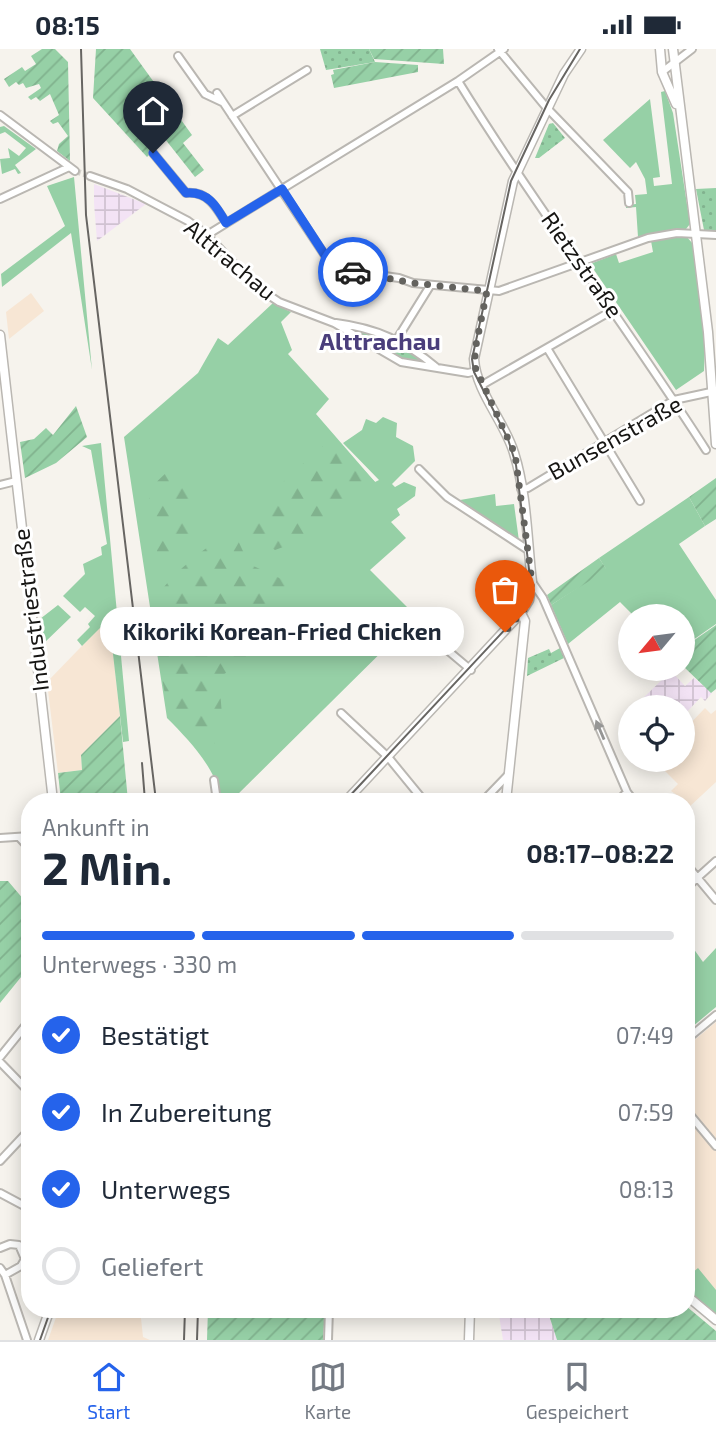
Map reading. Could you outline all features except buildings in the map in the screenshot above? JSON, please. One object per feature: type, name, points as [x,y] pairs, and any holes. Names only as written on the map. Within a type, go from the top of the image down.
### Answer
[{"type":"main road","points":[[354,793],[471,670],[521,613],[529,600],[532,582],[521,489],[509,439],[476,371],[475,350],[515,173],[547,108],[581,49]]},
{"type":"main road","points":[[660,49],[662,72],[679,113]]},
{"type":"main road","points":[[673,49],[679,113],[713,356],[711,392],[716,444]]},
{"type":"main road","name":"Industriestraße","points":[[0,335],[3,387],[52,793]]},
{"type":"main road","points":[[507,793],[525,621],[521,613]]},
{"type":"main road","points":[[695,1302],[716,1320]]},
{"type":"main road","points":[[39,1340],[47,1318]]},
{"type":"main road","points":[[469,1340],[470,1318]]},
{"type":"street","points":[[662,72],[692,49]]},
{"type":"street","points":[[207,235],[458,81],[501,50],[547,108],[628,192],[629,203]]},
{"type":"street","points":[[178,56],[205,94],[222,102]]},
{"type":"street","points":[[232,116],[307,70]]},
{"type":"street","name":"Rietzstraße","points":[[458,81],[515,173],[580,261],[706,450]]},
{"type":"street","points":[[217,93],[334,269],[430,286],[499,291],[658,235],[716,235]]},
{"type":"street","points":[[0,199],[71,170],[1,118]]},
{"type":"street","points":[[153,153],[186,193],[195,192],[214,202],[226,223]]},
{"type":"street","name":"Alttrachau","points":[[90,177],[127,189],[207,235],[255,286],[279,302],[334,323],[401,362],[476,371]]},
{"type":"street","points":[[397,339],[430,286]]},
{"type":"street","points":[[482,384],[613,310]]},
{"type":"street","name":"Alttrachau","points":[[334,323],[361,326],[397,339],[438,368]]},
{"type":"street","points":[[547,348],[640,501]]},
{"type":"street","name":"Bunsenstraße","points":[[521,489],[528,488],[674,400],[711,392]]},
{"type":"street","points":[[419,469],[447,497],[528,550]]},
{"type":"street","points":[[0,485],[16,481]]},
{"type":"street","points":[[532,582],[543,598],[627,792]]},
{"type":"street","points":[[414,622],[471,670]]},
{"type":"street","points":[[341,713],[388,757],[417,793]]},
{"type":"street","points":[[491,793],[509,774]]},
{"type":"street","points":[[214,780],[215,793]]},
{"type":"street","points":[[0,838],[19,837]]},
{"type":"street","points":[[697,877],[716,861]]},
{"type":"street","points":[[695,875],[716,899]]},
{"type":"street","points":[[695,1032],[716,1015]]},
{"type":"street","points":[[21,1032],[0,1059],[21,1083]]},
{"type":"street","points":[[695,1121],[716,1146]]},
{"type":"street","points":[[0,1161],[21,1139]]},
{"type":"street","points":[[0,1193],[21,1204]]},
{"type":"street","points":[[0,1248],[15,1244],[21,1247]]},
{"type":"street","points":[[5,1275],[21,1267]]},
{"type":"street","points":[[0,1268],[5,1275],[27,1340]]},
{"type":"street","points":[[328,1340],[329,1318]]},
{"type":"shaded area","points":[[94,184],[146,204],[97,241],[94,203]]},
{"type":"shaded area","points":[[31,293],[44,311],[9,339],[6,312]]},
{"type":"shaded area","points":[[109,618],[120,716],[81,755],[82,770],[58,773],[47,682]]},
{"type":"shaded area","points":[[695,679],[712,693],[705,701],[701,697],[695,703],[695,695],[646,695],[661,681],[680,681],[685,686]]},
{"type":"shaded area","points":[[705,708],[711,714],[716,710],[716,782],[695,802],[695,793],[671,791],[678,784],[666,772],[695,772],[695,718]]},
{"type":"shaded area","points":[[716,1022],[716,1315],[695,1298],[695,1040]]},
{"type":"shaded area","points":[[56,1318],[141,1318],[143,1337],[150,1340],[48,1340]]},
{"type":"shaded area","points":[[499,1318],[550,1318],[557,1340],[503,1340]]},
{"type":"green space","points":[[42,49],[55,49],[68,62],[70,161],[57,151],[59,144],[68,136],[58,122],[53,124],[50,121],[59,115],[50,94],[40,101],[36,97],[31,100],[28,97],[41,88],[39,84],[26,88],[23,83],[19,85],[16,82],[9,87],[4,79],[22,67],[25,71],[36,64],[31,56]]},
{"type":"green space","points":[[96,49],[130,49],[192,135],[183,143],[204,170],[195,177],[165,139],[147,157],[93,98]]},
{"type":"green space","points":[[320,49],[369,49],[375,62],[326,70]]},
{"type":"green space","points":[[369,49],[443,49],[444,64],[374,59]]},
{"type":"green space","points":[[375,62],[418,65],[418,72],[334,88],[331,75],[334,74],[333,70]]},
{"type":"green space","points":[[665,91],[673,113],[690,224],[686,229],[638,237],[636,207],[626,208],[626,205],[636,204],[635,195],[647,194],[645,179],[636,162],[630,168],[603,140],[650,99],[660,177],[653,178],[654,186],[672,184],[661,92]]},
{"type":"green space","points":[[553,123],[565,138],[539,158],[535,158],[549,124]]},
{"type":"green space","points":[[4,126],[36,149],[15,165],[21,173],[18,174],[15,169],[2,174],[0,159],[10,158],[8,148],[19,156],[26,148],[5,132],[0,134],[0,127]]},
{"type":"green space","points":[[74,177],[92,370],[71,233],[2,287],[1,274],[65,226],[47,186]]},
{"type":"green space","points":[[716,188],[716,230],[704,230],[696,189]]},
{"type":"green space","points":[[686,236],[693,244],[705,344],[704,371],[676,390],[590,264],[616,254],[619,263],[653,252],[651,241]]},
{"type":"green space","points":[[273,303],[291,312],[281,322],[292,350],[288,354],[329,399],[316,414],[375,482],[379,480],[343,443],[362,430],[366,419],[376,423],[383,417],[397,423],[396,437],[413,446],[415,461],[392,484],[395,487],[404,482],[416,487],[415,496],[397,509],[400,515],[391,522],[406,538],[370,570],[417,617],[239,793],[220,793],[208,767],[167,718],[124,437],[198,373],[218,338],[228,345]]},
{"type":"green space","points":[[362,330],[395,341],[427,363],[402,360],[361,336]]},
{"type":"green space","points":[[76,406],[87,437],[56,463],[25,478],[20,442],[34,439],[46,428],[53,435]]},
{"type":"green space","points":[[333,437],[376,483],[316,535],[275,550],[242,527],[287,478]]},
{"type":"green space","points":[[101,443],[129,741],[123,742],[109,619],[82,646],[77,640],[90,627],[88,624],[95,616],[85,607],[80,612],[63,596],[85,574],[83,564],[102,555],[101,547],[107,544],[91,450],[82,446]]},
{"type":"green space","points":[[168,471],[186,473],[196,491],[187,510],[197,528],[159,566],[148,490]]},
{"type":"green space","points":[[716,478],[716,519],[705,526],[689,497]]},
{"type":"green space","points":[[495,494],[496,506],[514,504],[519,541],[460,500]]},
{"type":"green space","points":[[689,497],[705,526],[679,544],[716,600],[716,624],[695,639],[695,604],[620,602],[568,644],[551,605],[606,569],[599,558]]},
{"type":"green space","points":[[234,532],[249,564],[290,583],[283,630],[219,678],[222,715],[212,752],[189,739],[172,719],[159,658],[156,621],[158,597],[180,570],[216,542]]},
{"type":"green space","points":[[599,558],[607,570],[551,605],[547,595]]},
{"type":"green space","points":[[58,605],[71,617],[43,644],[40,619]]},
{"type":"green space","points":[[716,625],[716,689],[711,693],[695,678],[695,640]]},
{"type":"green space","points":[[560,648],[564,658],[527,676],[528,658],[549,649],[551,653]]},
{"type":"green space","points":[[120,716],[127,793],[60,793],[58,773],[82,770],[81,755]]},
{"type":"green space","points":[[0,881],[8,881],[21,896],[21,977],[0,1003]]},
{"type":"green space","points":[[716,948],[716,1007],[695,1024],[695,951],[703,962]]},
{"type":"green space","points":[[698,1268],[716,1290],[716,1315],[695,1298],[695,1270]]},
{"type":"green space","points":[[695,1314],[716,1331],[716,1340],[557,1340],[550,1318],[695,1318]]},
{"type":"green space","points":[[208,1318],[324,1318],[323,1340],[207,1340]]},
{"type":"tunnel","points":[[75,171],[90,176]]},
{"type":"tram line","points":[[352,793],[512,622],[529,595],[530,577],[516,465],[508,439],[474,372],[472,359],[511,181],[549,100],[580,49]]},
{"type":"tram line","points":[[40,1340],[48,1318]]},
{"type":"railway","points":[[81,49],[86,215],[155,793]]},
{"type":"railway","points":[[142,763],[144,793]]},
{"type":"railway","points":[[184,1340],[185,1318]]},
{"type":"railway","points":[[197,1340],[198,1318]]},
{"type":"way so far","points":[[353,272],[399,278],[413,283],[487,291],[475,350],[475,367],[515,454],[532,582],[526,607],[505,632]]},
{"type":"place","name":"Kikoriki Korean-Fried Chicken","points":[[505,632]]},
{"type":"district","name":"Alttrachau","points":[[380,342]]},
{"type":"route","points":[[153,153],[186,193],[195,192],[214,202],[226,223],[282,189],[334,269],[353,272]]}]
